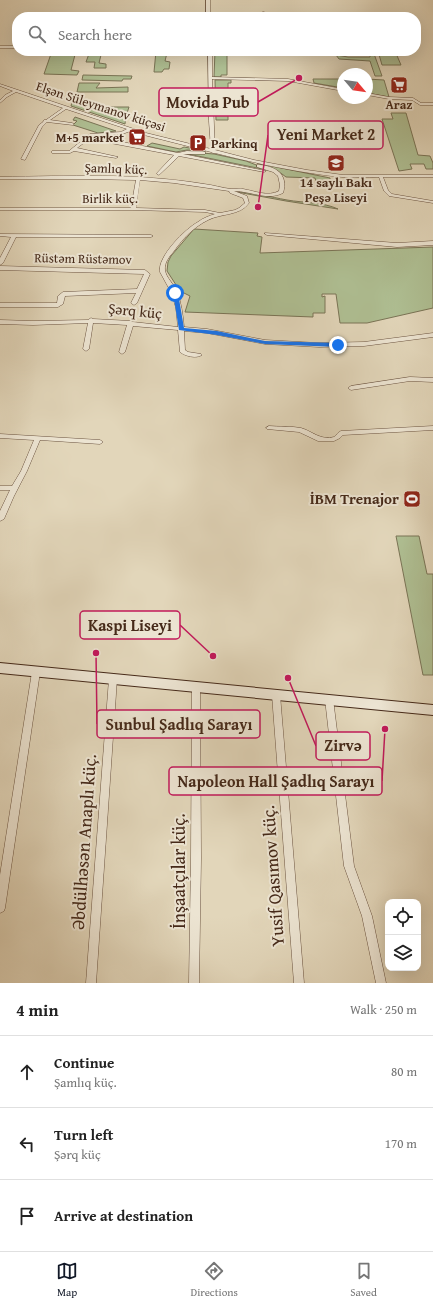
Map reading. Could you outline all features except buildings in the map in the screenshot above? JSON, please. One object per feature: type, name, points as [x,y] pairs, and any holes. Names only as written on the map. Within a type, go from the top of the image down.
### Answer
[{"type":"street","points":[[208,0],[208,12]]},
{"type":"street","points":[[0,47],[12,47]]},
{"type":"street","points":[[159,174],[178,154],[185,151],[207,153],[213,152],[210,56]]},
{"type":"street","points":[[210,78],[288,80],[337,89]]},
{"type":"street","name":"Elşən Süleymanov küçəsi","points":[[0,85],[131,129],[213,152],[254,161],[333,175],[381,177],[433,176]]},
{"type":"street","points":[[0,102],[6,96],[17,90]]},
{"type":"street","points":[[373,95],[387,98],[413,99],[417,104],[433,104]]},
{"type":"street","points":[[23,159],[40,126],[66,107]]},
{"type":"street","points":[[46,121],[72,124]]},
{"type":"street","points":[[54,152],[67,153],[88,137],[96,134],[122,133],[131,129]]},
{"type":"street","points":[[88,137],[256,170],[278,172]]},
{"type":"street","points":[[73,149],[116,157]]},
{"type":"street","points":[[254,161],[255,164],[278,172]]},
{"type":"street","name":"Şamlıq küç.","points":[[0,178],[75,178],[187,183],[272,195],[279,194],[282,190],[282,181],[278,172]]},
{"type":"street","points":[[381,177],[386,191],[391,195],[433,202]]},
{"type":"street","points":[[133,209],[138,180]]},
{"type":"street","name":"Şamlıq küç.","points":[[199,355],[186,354],[182,351],[181,329],[175,293],[162,269],[164,261],[190,229],[199,222],[219,214],[237,211],[246,206],[245,198],[232,192],[231,190]]},
{"type":"street","name":"Birlik küç.","points":[[0,209],[133,209],[205,211],[219,214]]},
{"type":"street","points":[[267,234],[397,245],[433,243]]},
{"type":"street","points":[[0,235],[151,236]]},
{"type":"street","points":[[0,263],[14,236]]},
{"type":"street","name":"Rüstəm Rüstəmov","points":[[0,268],[145,272],[146,274],[134,303]]},
{"type":"street","points":[[0,305],[58,305],[60,304],[61,296],[63,294],[140,290]]},
{"type":"street","points":[[86,350],[91,320]]},
{"type":"street","name":"Şərq küç","points":[[0,322],[33,323],[91,320],[217,333],[265,342],[319,345],[364,344],[433,335]]},
{"type":"street","points":[[122,352],[131,323]]},
{"type":"street","points":[[351,388],[410,379],[433,380]]},
{"type":"street","points":[[269,428],[300,430],[318,439],[334,439],[341,433],[433,428]]},
{"type":"street","points":[[0,436],[100,442]]},
{"type":"street","points":[[0,519],[24,471],[38,438]]},
{"type":"street","points":[[0,488],[15,488]]},
{"type":"street","points":[[0,668],[433,710]]},
{"type":"street","points":[[0,908],[36,672]]},
{"type":"street","name":"Əbdülhəsən Anaplı küç.","points":[[91,983],[113,679]]},
{"type":"street","name":"İnşaatçılar küç.","points":[[194,983],[196,688]]},
{"type":"street","name":"Yusif Qasımov küç.","points":[[276,695],[299,983]]},
{"type":"street","points":[[329,699],[349,866],[367,916],[381,983]]},
{"type":"green space","points":[[50,56],[75,56],[71,70],[79,71],[77,75],[44,74]]},
{"type":"green space","points":[[88,56],[101,56],[99,63],[106,64],[106,68],[94,68],[95,62],[86,62]]},
{"type":"green space","points":[[156,56],[166,56],[165,61],[170,62],[169,69],[164,69],[162,72],[154,72]]},
{"type":"green space","points":[[215,56],[227,56],[227,75],[214,77]]},
{"type":"green space","points":[[337,56],[375,56],[382,76],[375,76],[370,61],[339,59]]},
{"type":"green space","points":[[379,56],[397,56],[401,65],[382,65]]},
{"type":"green space","points":[[83,75],[132,76],[131,79],[123,79],[122,81],[82,80]]},
{"type":"green space","points":[[313,79],[337,79],[337,87],[314,83]]},
{"type":"green space","points":[[373,79],[384,80],[389,97],[373,94]]},
{"type":"green space","points":[[215,80],[231,80],[231,83],[228,83],[228,120],[216,120]]},
{"type":"green space","points":[[79,83],[100,83],[96,88],[128,87],[128,92],[77,92]]},
{"type":"green space","points":[[72,102],[92,103],[91,107],[129,107],[127,113],[108,114],[116,116],[126,115],[125,124],[71,106]]},
{"type":"green space","points":[[391,113],[406,113],[418,155],[430,156],[433,163],[433,169],[426,169],[424,164],[410,164],[412,169],[399,171],[382,119],[393,119]]},
{"type":"green space","points":[[75,117],[116,131],[98,133],[73,125],[77,121],[73,120]]},
{"type":"green space","points":[[152,143],[180,149],[184,147],[206,151],[187,150],[176,152],[147,146]]},
{"type":"green space","points":[[183,153],[214,154],[246,161],[272,171]]},
{"type":"green space","points":[[257,163],[330,178],[330,181],[316,181],[315,178],[286,177],[278,171]]},
{"type":"green space","points":[[237,192],[320,204],[338,209],[286,201]]},
{"type":"green space","points":[[194,229],[258,233],[257,236],[262,237],[260,253],[433,247],[433,308],[367,323],[340,323],[336,294],[322,294],[322,297],[325,296],[325,313],[313,313],[313,317],[185,312],[190,296],[180,291],[167,271],[168,262],[171,256]]},
{"type":"green space","points":[[396,536],[419,536],[427,574],[433,574],[433,675],[423,675]]},
{"type":"place","name":"Movida Pub","points":[[299,78]]},
{"type":"place","name":"Araz","points":[[399,85]]},
{"type":"place","name":"М+5 market","points":[[137,137]]},
{"type":"place","name":"Parkinq","points":[[198,143]]},
{"type":"place","name":"14 saylı Bakı Peşə Liseyi","points":[[336,163]]},
{"type":"place","name":"Yeni Market 2","points":[[258,207]]},
{"type":"place","name":"İBM Trenajor","points":[[412,499]]},
{"type":"place","name":"Sunbul Şadlıq Sarayı","points":[[96,653]]},
{"type":"place","name":"Kaspi Liseyi","points":[[213,656]]},
{"type":"place","name":"Zirvə","points":[[288,678]]},
{"type":"place","name":"Napoleon Hall Şadlıq Sarayı","points":[[385,729]]},
{"type":"route","points":[[175,293],[180,314],[181,329],[217,333],[265,342],[338,345]]}]
